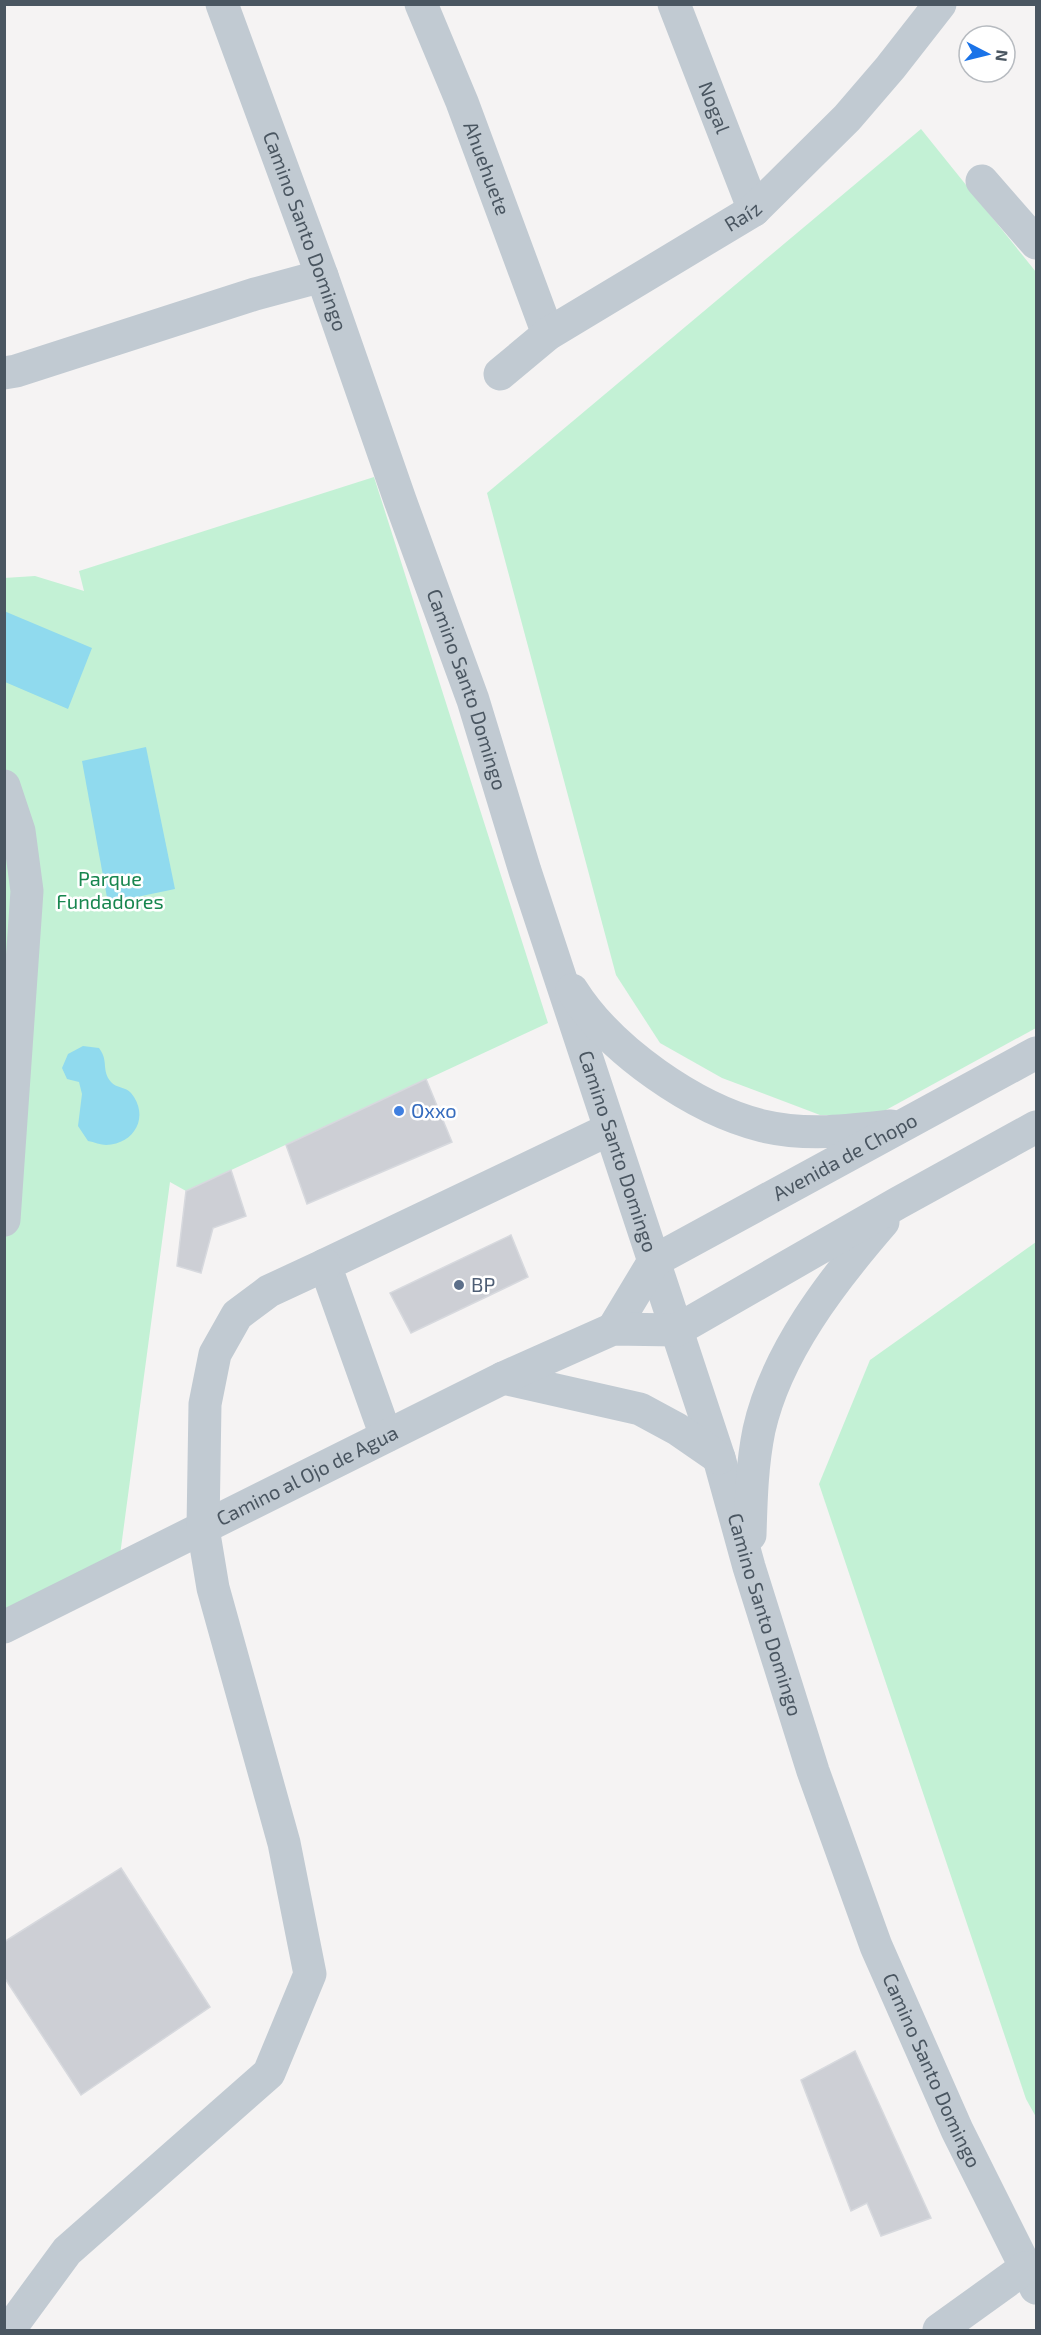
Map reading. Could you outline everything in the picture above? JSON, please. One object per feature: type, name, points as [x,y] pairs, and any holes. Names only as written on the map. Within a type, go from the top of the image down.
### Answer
[{"type":"street","name":"Camino Santo Domingo","points":[[222,4],[473,700],[554,962],[719,1458],[749,1567],[813,1771],[876,1946],[957,2130],[1031,2278]]},
{"type":"street","name":"Ahuehuete","points":[[421,4],[462,102],[548,334]]},
{"type":"street","name":"Nogal","points":[[674,4],[754,210]]},
{"type":"street","name":"Raíz","points":[[500,374],[548,334],[754,210],[847,118],[938,6]]},
{"type":"street","points":[[982,181],[1036,243]]},
{"type":"street","points":[[4,373],[255,294],[322,276]]},
{"type":"street","points":[[4,786],[19,831],[27,891],[4,1220]]},
{"type":"street","points":[[554,962],[580,1002],[639,1062],[686,1094],[725,1113],[764,1126],[808,1132],[849,1131],[908,1124]]},
{"type":"street","name":"Avenida de Chopo","points":[[654,1261],[1036,1053]]},
{"type":"street","points":[[677,1330],[1036,1127]]},
{"type":"street","points":[[9,2331],[67,2251],[269,2073],[310,1974],[284,1843],[213,1588],[203,1528],[205,1404],[215,1354],[237,1315],[269,1291],[610,1129]]},
{"type":"street","points":[[749,1567],[752,1483],[759,1430],[771,1390],[803,1328],[846,1264],[898,1203]]},
{"type":"street","points":[[613,1329],[654,1261]]},
{"type":"street","points":[[325,1265],[386,1436]]},
{"type":"street","name":"Camino al Ojo de Agua","points":[[4,1627],[503,1378],[613,1329],[677,1330]]},
{"type":"street","points":[[503,1378],[640,1409],[677,1429],[719,1458]]},
{"type":"street","points":[[939,2331],[1031,2278]]},
{"type":"green space","points":[[921,129],[1036,272],[1036,1028],[875,1116],[820,1115],[722,1078],[660,1043],[616,975],[487,493]]},
{"type":"green space","name":"Parque Fundadores","points":[[374,477],[548,1023],[186,1191],[170,1182],[118,1570],[4,1630],[4,578],[35,576],[84,591],[79,571]]},
{"type":"green space","points":[[1036,1242],[1036,2117],[1026,2099],[819,1484],[870,1360]]},
{"type":"water","points":[[4,611],[92,648],[68,709],[5,682]]},
{"type":"water","points":[[146,747],[175,889],[108,903],[82,761]]},
{"type":"water","points":[[83,1046],[99,1048],[104,1057],[108,1078],[111,1082],[129,1091],[137,1102],[139,1119],[132,1134],[125,1140],[104,1145],[88,1141],[78,1126],[82,1094],[79,1082],[67,1079],[62,1068],[68,1054]]},
{"type":"building","name":"Oxxo","points":[[426,1079],[452,1142],[307,1204],[286,1145]]},
{"type":"building","points":[[231,1170],[246,1216],[213,1228],[201,1273],[177,1266],[186,1191]]},
{"type":"building","name":"BP","points":[[511,1235],[528,1277],[411,1333],[390,1293]]},
{"type":"building","points":[[121,1868],[210,2007],[81,2095],[4,1977],[4,1942]]},
{"type":"building","points":[[855,2051],[931,2218],[881,2236],[867,2203],[851,2211],[801,2080]]},
{"type":"place","name":"Oxxo","points":[[399,1111]]},
{"type":"place","name":"BP","points":[[459,1285]]}]
